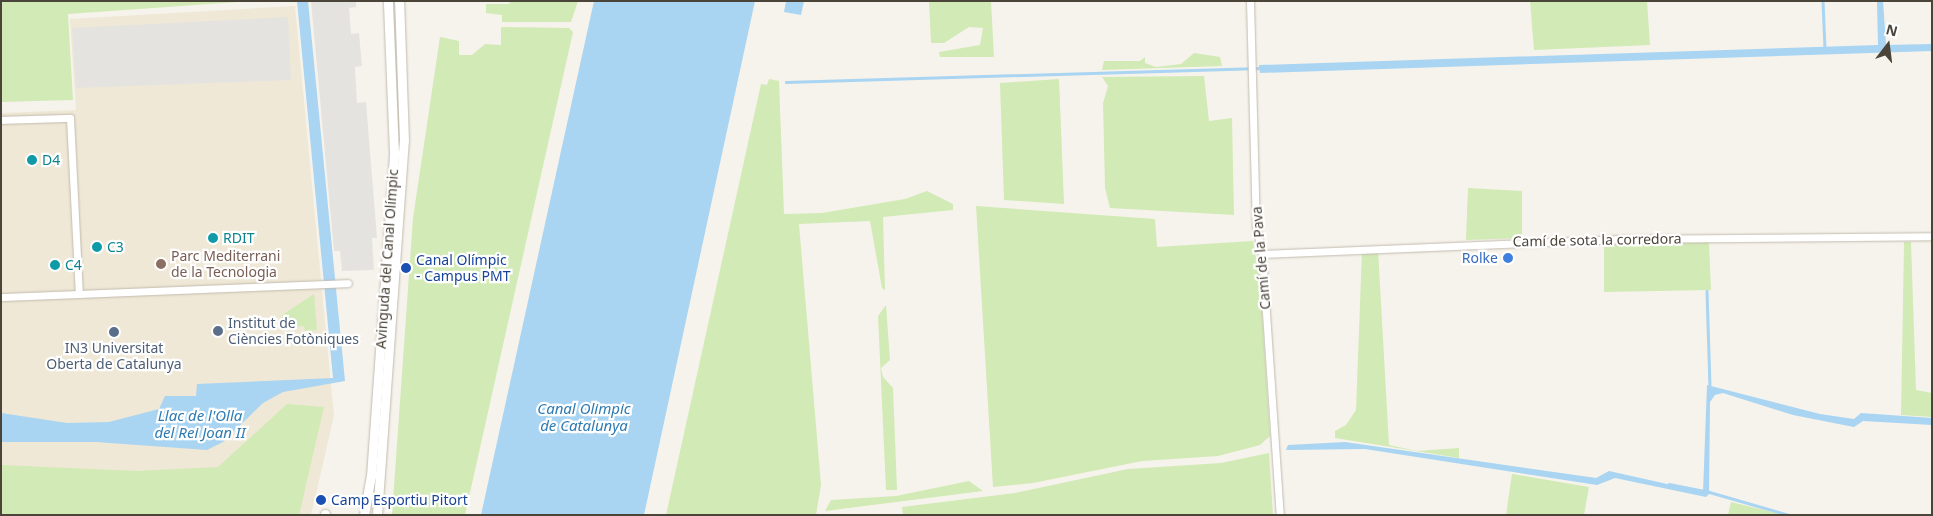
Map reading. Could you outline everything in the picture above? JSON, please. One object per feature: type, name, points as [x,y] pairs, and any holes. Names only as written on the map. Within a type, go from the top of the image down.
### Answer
[{"type":"street","name":"Avinguda del Canal Olímpic","points":[[364,515],[371,476],[394,153],[388,1]]},
{"type":"street","name":"Avinguda del Canal Olímpic","points":[[377,515],[404,141],[398,1]]},
{"type":"street","name":"Camí de la Pava","points":[[1250,1],[1254,82],[1256,227],[1262,254],[1280,515]]},
{"type":"street","points":[[1,120],[70,118],[79,294]]},
{"type":"street","name":"Camí de sota la corredora","points":[[1262,254],[1617,239],[1932,236]]},
{"type":"street","points":[[1,297],[345,283]]},
{"type":"shaded area","points":[[311,1],[356,1],[356,7],[349,8],[351,34],[359,33],[362,66],[355,67],[357,103],[366,102],[377,238],[372,238],[374,270],[342,271],[340,251],[334,251]]},
{"type":"shaded area","name":"Parc Mediterrani de la Tecnologia","points":[[295,6],[334,416],[311,515],[1,515],[1,113],[76,110],[70,19]]},
{"type":"shaded area","points":[[288,17],[291,80],[76,88],[72,28]]},
{"type":"green space","points":[[1,1],[252,1],[68,14],[73,100],[1,102]]},
{"type":"green space","points":[[511,1],[578,1],[571,22],[502,22],[502,15],[486,13],[486,4],[509,4]]},
{"type":"green space","points":[[929,1],[991,1],[994,57],[940,57],[939,52],[980,45],[983,28],[969,27],[944,43],[931,43]]},
{"type":"green space","points":[[1530,1],[1647,1],[1650,45],[1534,50]]},
{"type":"green space","points":[[501,27],[569,28],[573,32],[465,515],[392,515],[413,218],[440,37],[459,41],[459,55],[472,55],[485,44],[501,45]]},
{"type":"green space","points":[[1194,53],[1220,57],[1222,66],[1102,70],[1104,61],[1140,61],[1145,57],[1145,63],[1156,67],[1181,64]]},
{"type":"green space","points":[[1204,76],[1209,121],[1232,118],[1234,215],[1110,208],[1105,188],[1103,103],[1108,86],[1102,77]]},
{"type":"green space","points":[[769,79],[779,81],[784,214],[822,213],[905,199],[927,191],[953,204],[953,210],[883,217],[885,290],[882,288],[870,221],[799,224],[821,485],[816,515],[666,515],[761,84],[767,85]]},
{"type":"green space","points":[[1059,79],[1064,204],[1004,200],[1000,83]]},
{"type":"green space","points":[[1468,188],[1522,191],[1522,238],[1466,240]]},
{"type":"green space","points":[[976,206],[1155,219],[1157,247],[1253,241],[1260,281],[1270,436],[1260,445],[1218,456],[1142,461],[1033,483],[993,487]]},
{"type":"green space","points":[[1707,241],[1709,243],[1711,290],[1604,292],[1604,245]]},
{"type":"green space","points":[[1904,242],[1911,242],[1916,390],[1932,393],[1932,417],[1901,415]]},
{"type":"green space","points":[[1378,250],[1389,445],[1417,451],[1459,448],[1459,458],[1335,438],[1335,431],[1346,425],[1356,410],[1362,251]]},
{"type":"green space","points":[[314,294],[317,330],[305,331],[304,326],[283,328],[282,315]]},
{"type":"green space","points":[[886,305],[890,360],[881,368],[883,377],[893,388],[897,490],[886,490],[878,316]]},
{"type":"green space","points":[[287,404],[324,407],[299,515],[1,515],[1,465],[137,471],[218,467]]},
{"type":"green space","points":[[1269,453],[1273,515],[903,515],[902,507],[1015,493],[1128,469],[1221,463]]},
{"type":"green space","points":[[1512,474],[1589,487],[1584,515],[1506,515]]},
{"type":"green space","points":[[969,481],[983,491],[825,511],[831,500],[896,496]]},
{"type":"green space","points":[[1731,502],[1785,515],[1728,515]]},
{"type":"water","name":"Llac de l'Olla del Rei Joan II","points":[[297,1],[308,1],[345,381],[283,392],[263,403],[223,442],[207,450],[96,442],[1,442],[1,413],[67,423],[109,422],[159,409],[165,396],[196,396],[197,384],[333,378]]},
{"type":"water","name":"Canal Olimpic de Catalunya","points":[[594,1],[755,1],[644,515],[481,515]]},
{"type":"water","points":[[786,1],[804,1],[801,15],[784,12]]},
{"type":"water","points":[[1877,1],[1883,1],[1886,45],[1932,44],[1932,51],[1260,73],[1259,65],[1878,45]]},
{"type":"water","points":[[1707,385],[1820,414],[1854,419],[1861,413],[1932,418],[1932,425],[1863,421],[1854,427],[1793,415],[1723,393],[1715,395],[1710,402],[1709,494],[1706,497],[1615,478],[1597,485],[1365,449],[1286,450],[1288,445],[1345,442],[1596,478],[1609,471],[1703,492]]},
{"type":"waterway","points":[[1823,1],[1825,49]]},
{"type":"waterway","points":[[786,82],[1261,68]]},
{"type":"waterway","points":[[1707,291],[1710,388]]},
{"type":"waterway","points":[[1669,484],[1705,491]]},
{"type":"waterway","points":[[1706,491],[1789,515]]},
{"type":"place","name":"D4","points":[[32,160]]},
{"type":"place","name":"RDIT","points":[[213,238]]},
{"type":"place","name":"C3","points":[[97,247]]},
{"type":"place","name":"Rolke","points":[[1508,258]]},
{"type":"place","name":"Parc Mediterrani de la Tecnologia","points":[[161,264]]},
{"type":"place","name":"C4","points":[[55,265]]},
{"type":"place","name":"Canal Olímpic - Campus PMT","points":[[406,268]]},
{"type":"place","name":"Institut de Ciències Fotòniques","points":[[218,331]]},
{"type":"place","name":"IN3 Universitat Oberta de Catalunya","points":[[114,332]]},
{"type":"place","name":"Camp Esportiu Pitort","points":[[321,500]]}]
